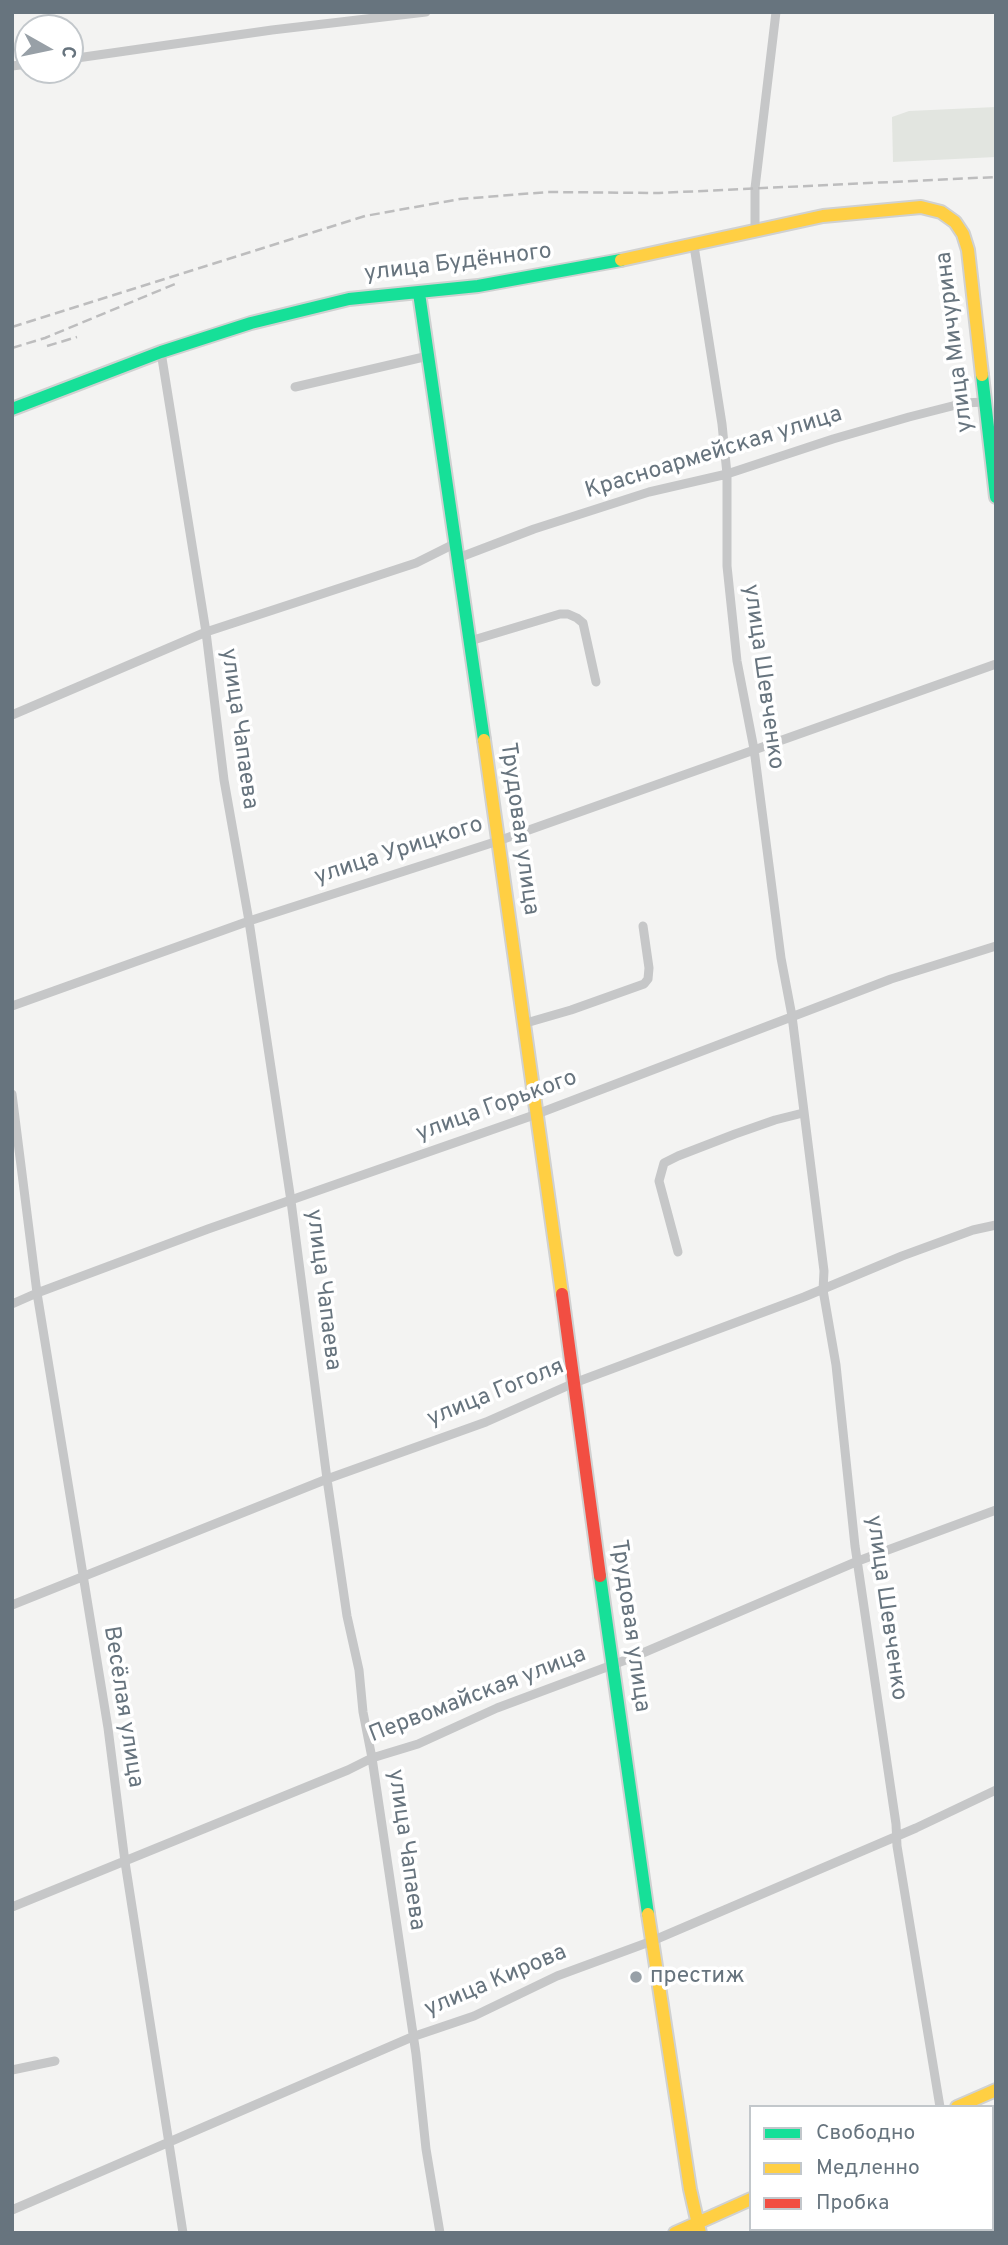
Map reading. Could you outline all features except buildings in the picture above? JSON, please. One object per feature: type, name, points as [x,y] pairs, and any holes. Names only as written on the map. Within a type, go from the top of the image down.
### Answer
[{"type":"street","points":[[84,57],[272,30],[426,12]]},
{"type":"street","points":[[755,232],[755,188],[776,12]]},
{"type":"street","name":"улица Будённого","points":[[12,410],[161,352],[251,323],[349,299],[419,293],[582,269],[823,216],[921,207]]},
{"type":"street","name":"улица Мичурина","points":[[921,207],[941,212],[955,222],[968,250],[996,497]]},
{"type":"street","name":"улица Шевченко","points":[[694,246],[722,424],[727,474],[727,566],[737,661],[754,749],[781,958],[792,1016],[824,1272],[823,1290],[836,1365],[858,1560],[897,1835],[940,2105]]},
{"type":"street","name":"Трудовая улица","points":[[419,293],[526,1023],[612,1665],[690,2189],[699,2228]]},
{"type":"street","name":"улица Чапаева","points":[[161,352],[205,632],[224,780],[249,921],[291,1201],[327,1479],[372,1758],[440,2233]]},
{"type":"street","points":[[295,387],[428,356]]},
{"type":"street","name":"Красноармейская улица","points":[[458,558],[534,529],[636,496],[727,474],[833,439],[964,403],[984,401]]},
{"type":"street","points":[[12,715],[205,632],[416,563],[456,543]]},
{"type":"street","points":[[470,640],[568,614],[583,623],[596,682]]},
{"type":"street","name":"улица Урицкого","points":[[12,1006],[249,921],[498,841],[996,664]]},
{"type":"street","points":[[526,1023],[645,984],[649,968],[643,926]]},
{"type":"street","name":"улица Горького","points":[[12,1304],[208,1229],[537,1114],[891,979],[996,946]]},
{"type":"street","name":"Весёлая улица","points":[[12,1094],[37,1293],[108,1728],[125,1862],[184,2233]]},
{"type":"street","points":[[678,1252],[659,1181],[664,1163],[735,1134],[803,1113]]},
{"type":"street","points":[[12,1190],[24,1186]]},
{"type":"street","name":"улица Гоголя","points":[[12,1605],[327,1479],[486,1422],[574,1383],[823,1290],[902,1256],[974,1230],[996,1225]]},
{"type":"street","name":"Первомайская улица","points":[[13,1904],[125,1862],[372,1758],[418,1744],[858,1560],[996,1510]]},
{"type":"street","name":"улица Кирова","points":[[12,2210],[412,2037],[474,2016],[557,1976],[652,1941],[996,1790]]},
{"type":"street","points":[[12,2070],[55,2062]]},
{"type":"street","points":[[962,2105],[996,2090]]},
{"type":"street","points":[[675,2233],[699,2228],[749,2200]]},
{"type":"shaded area","points":[[996,107],[996,157],[893,162],[892,117],[909,111]]},
{"type":"railway","points":[[12,327],[365,216],[460,199],[548,192],[659,193],[996,177]]},
{"type":"railway","points":[[12,348],[45,338],[175,284]]},
{"type":"railway","points":[[47,346],[77,337]]},
{"type":"traffic: fast","points":[[12,409],[161,352],[251,323],[349,299],[478,286],[621,260]]},
{"type":"traffic: fast","points":[[419,293],[484,740]]},
{"type":"traffic: fast","points":[[982,375],[996,497]]},
{"type":"traffic: fast","points":[[600,1576],[648,1914]]},
{"type":"traffic: slow","points":[[621,260],[823,216],[921,207],[941,212],[955,222],[963,234],[968,250],[982,375]]},
{"type":"traffic: slow","points":[[484,740],[562,1294]]},
{"type":"traffic: slow","points":[[648,1914],[690,2189],[700,2233]]},
{"type":"traffic: slow","points":[[962,2105],[996,2090]]},
{"type":"traffic: slow","points":[[675,2233],[749,2200]]},
{"type":"traffic: jam","points":[[562,1294],[600,1576]]},
{"type":"place","name":"престиж","points":[[636,1977]]}]
